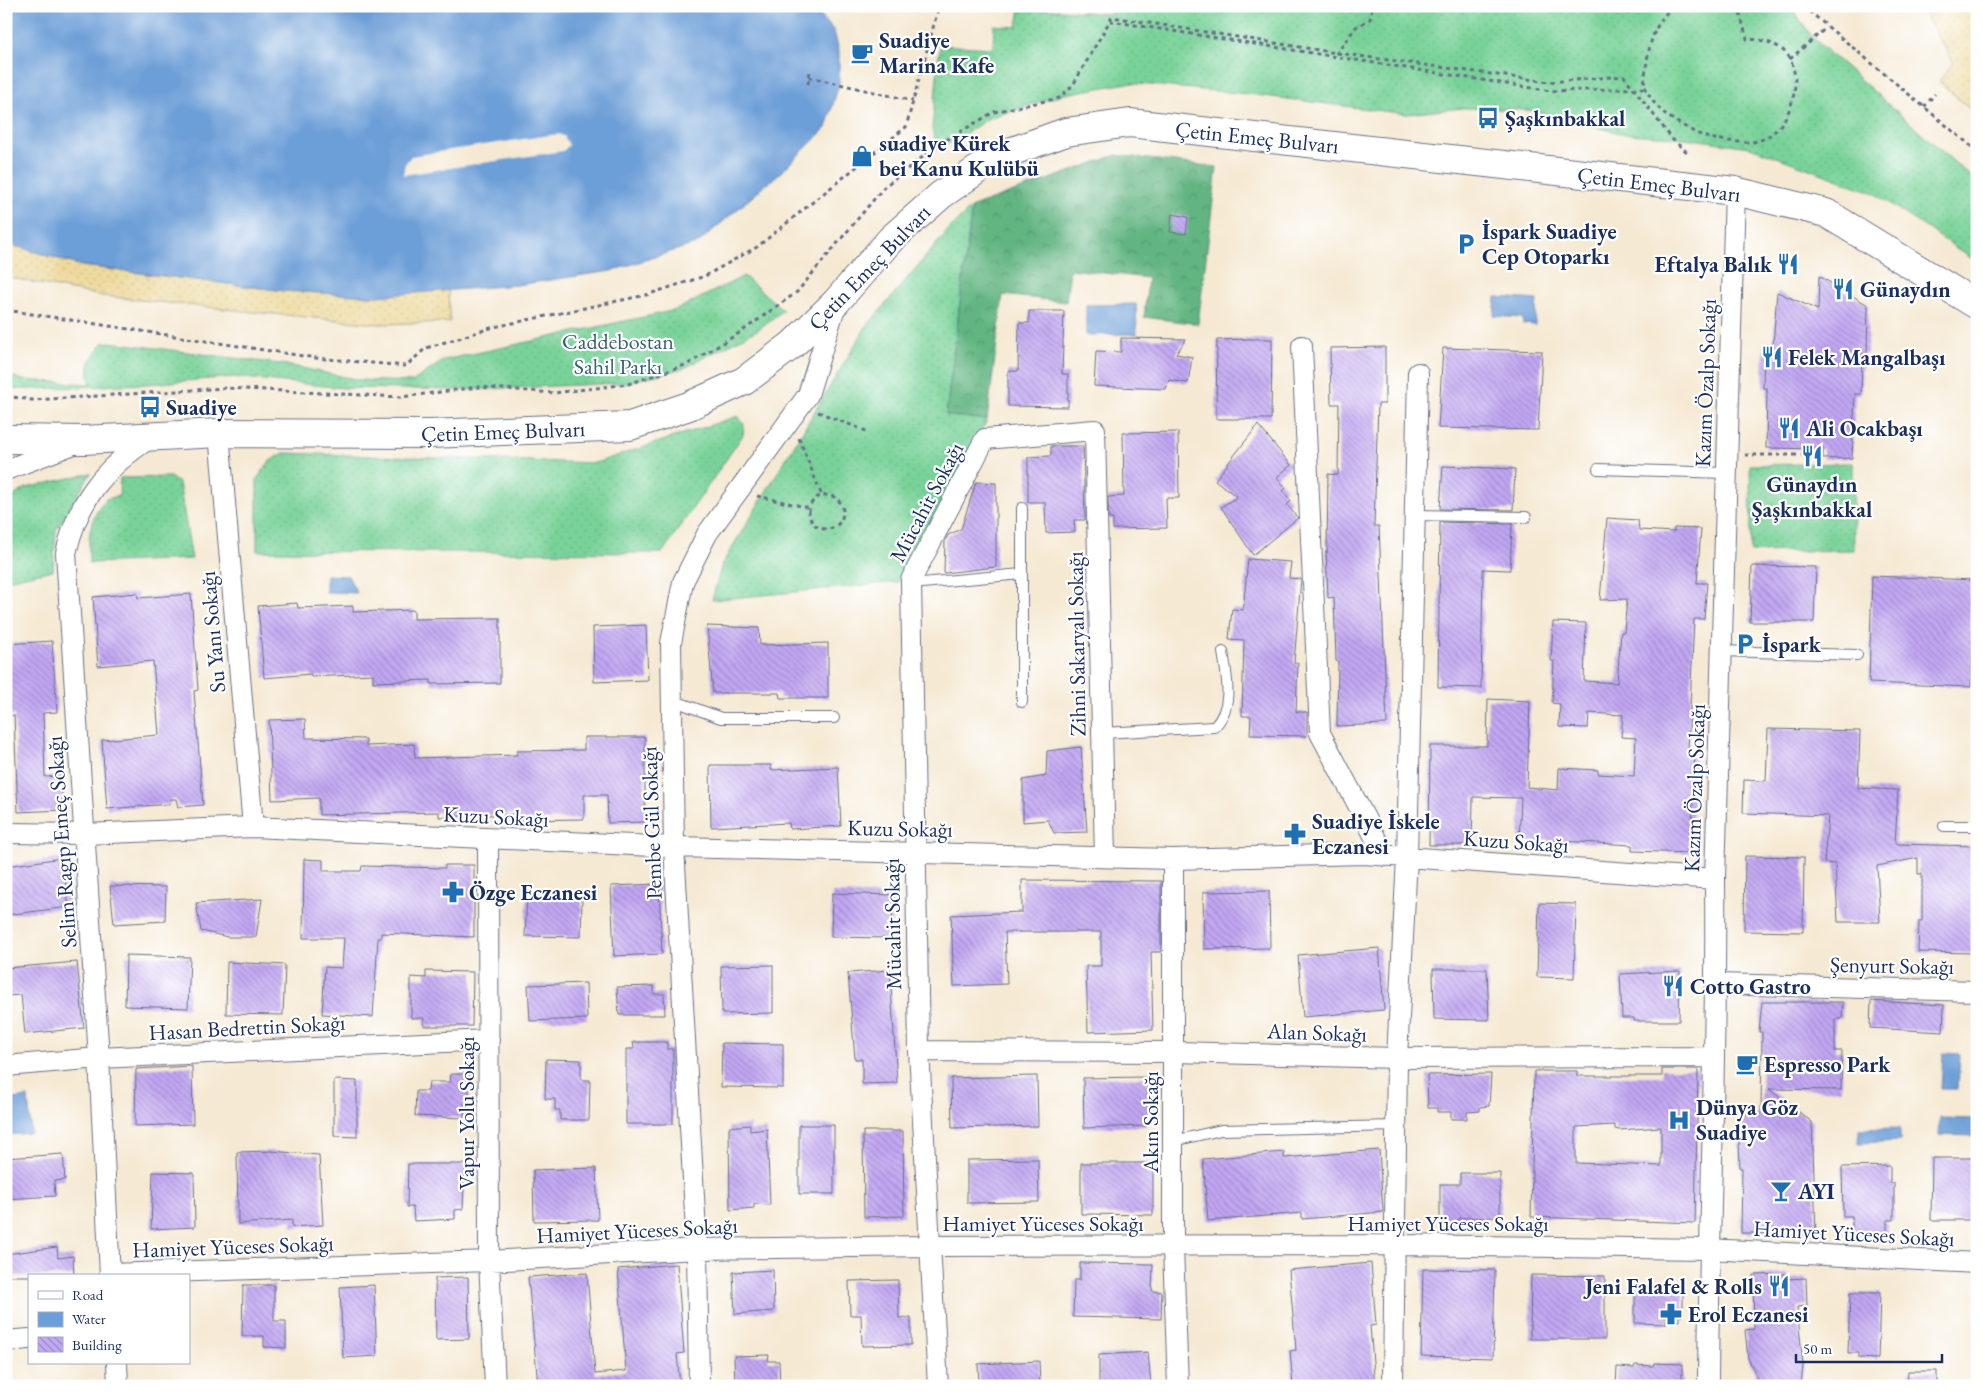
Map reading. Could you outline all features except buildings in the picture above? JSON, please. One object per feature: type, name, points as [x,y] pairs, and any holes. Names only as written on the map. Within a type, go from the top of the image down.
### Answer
[{"type":"main road","name":"Çetin Emeç Bulvarı","points":[[6,439],[83,440],[219,433],[429,434],[630,426],[688,406],[744,381],[792,344],[836,302],[891,239],[941,195],[996,158],[1066,132],[1130,123],[1735,191],[1826,213],[1977,305]]},
{"type":"street","name":"Kazım Özalp Sokağı","points":[[1708,1386],[1708,1249],[1716,984],[1715,879],[1735,191]]},
{"type":"street","name":"Pembe Gül Sokağı","points":[[700,1386],[697,1249],[674,847],[671,643],[683,582],[707,534],[808,395],[836,302]]},
{"type":"street","points":[[1302,346],[1320,733],[1385,856]]},
{"type":"street","points":[[1393,1386],[1397,1058],[1407,857],[1418,373]]},
{"type":"street","name":"Mücahit Sokağı","points":[[938,1386],[919,1051],[914,851],[912,584],[985,439],[1095,430]]},
{"type":"street","name":"Zihni Sakaryalı Sokağı","points":[[1095,430],[1105,857]]},
{"type":"street","name":"Su Yanı Sokağı","points":[[219,433],[253,827]]},
{"type":"street","name":"Selim Ragıp Emeç Sokağı","points":[[110,1274],[99,1058],[66,553],[72,528],[85,500],[110,467],[150,438]]},
{"type":"street","points":[[6,470],[83,440]]},
{"type":"street","name":"Kuzu Sokağı","points":[[6,832],[85,834],[253,827],[488,840],[674,847],[914,851],[1173,859],[1385,856],[1715,879]]},
{"type":"street","name":"Vapur Yolu Sokağı","points":[[488,840],[489,1261],[495,1386]]},
{"type":"street","name":"Akın Sokağı","points":[[1173,859],[1175,1052],[1173,1247],[1178,1386]]},
{"type":"street","name":"Şenyurt Sokağı","points":[[1716,984],[1977,991]]},
{"type":"street","name":"Hasan Bedrettin Sokağı","points":[[6,1066],[99,1058],[489,1040]]},
{"type":"street","name":"Alan Sokağı","points":[[919,1051],[1175,1052],[1397,1058],[1714,1056]]},
{"type":"street","name":"Hamiyet Yüceses Sokağı","points":[[137,1274],[489,1261],[697,1249],[931,1246],[1173,1247],[1394,1245],[1708,1249],[1977,1263]]},
{"type":"street","points":[[6,1341],[28,1340]]},
{"type":"street","points":[[116,1364],[118,1386]]},
{"type":"lane","points":[[1598,469],[1727,464]]},
{"type":"lane","points":[[1022,508],[1022,702]]},
{"type":"lane","points":[[1414,515],[1526,517]]},
{"type":"lane","points":[[912,584],[1022,574]]},
{"type":"lane","points":[[1721,650],[1856,655]]},
{"type":"lane","points":[[1102,732],[1214,727],[1222,720],[1227,708],[1223,652]]},
{"type":"lane","points":[[672,700],[721,718],[834,718]]},
{"type":"lane","points":[[1944,826],[1977,826]]},
{"type":"lane","points":[[1174,1141],[1221,1130],[1396,1126]]},
{"type":"path","points":[[6,310],[316,358],[406,366],[426,348],[494,327],[646,295],[705,276],[757,247],[906,127],[939,6]]},
{"type":"path","points":[[1334,57],[1356,27],[1370,19],[1372,6]]},
{"type":"path","points":[[1673,6],[1660,19],[1650,42],[1645,88],[1658,109],[1704,138],[1748,143],[1764,139],[1775,130],[1790,111],[1794,89],[1790,59],[1782,51],[1763,39],[1747,40],[1738,6]]},
{"type":"path","points":[[1803,6],[1977,151]]},
{"type":"path","points":[[6,396],[32,400],[226,388],[401,396],[479,387],[554,393],[628,384],[688,364],[741,332],[796,292],[886,186],[941,143],[994,112],[1059,98],[1073,85],[1112,17],[1337,53],[1549,82],[1624,76],[1673,140],[1687,152]]},
{"type":"path","points":[[1110,21],[1551,91],[1645,88]]},
{"type":"path","points":[[1790,59],[1827,26]]},
{"type":"path","points":[[808,84],[810,71]]},
{"type":"path","points":[[809,77],[913,101]]},
{"type":"path","points":[[1924,107],[1935,94]]},
{"type":"path","points":[[796,412],[866,431]]},
{"type":"path","points":[[796,412],[822,496]]},
{"type":"path","points":[[1727,464],[1805,455]]},
{"type":"path","points":[[738,492],[810,508]]},
{"type":"path","points":[[822,496],[833,497],[842,505],[843,516],[836,526],[826,529],[817,526],[810,518],[810,508],[816,498],[822,496]]},
{"type":"green space","points":[[1116,6],[1790,6],[1814,39],[1977,182],[1977,262],[1874,193],[1750,147],[1677,137],[1624,134],[1528,110],[1463,108],[1407,114],[1248,94],[1128,83],[1065,94],[989,118],[938,151],[932,129],[940,45],[993,48],[994,25],[1017,27],[1020,7],[1112,14]]},
{"type":"green space","points":[[1116,155],[1217,167],[1198,324],[1144,317],[1148,278],[1070,269],[1066,302],[1003,295],[987,420],[946,415],[972,207]]},
{"type":"green space","points":[[972,207],[946,415],[987,420],[898,582],[712,600],[722,564],[866,327],[950,228]]},
{"type":"green space","name":"Caddebostan Sahil Parkı","points":[[744,276],[783,310],[759,329],[684,368],[625,383],[465,390],[344,388],[234,377],[148,384],[6,390],[6,374],[22,380],[91,384],[89,377],[90,362],[103,343],[110,342],[287,365],[360,380],[412,382],[444,360],[676,310]]},
{"type":"green space","points":[[738,416],[744,424],[743,435],[662,553],[257,551],[257,479],[270,461],[284,453],[595,463]]},
{"type":"green space","points":[[1853,463],[1854,550],[1751,552],[1750,465]]},
{"type":"green space","points":[[91,473],[56,530],[53,570],[6,580],[6,501],[26,488]]},
{"type":"green space","points":[[170,477],[179,483],[192,559],[89,563],[89,536],[92,522],[106,499],[119,496],[120,478]]},
{"type":"sand","points":[[1920,6],[1977,6],[1977,116],[1939,81],[1954,63]]},
{"type":"sand","points":[[6,241],[16,246],[82,266],[285,291],[370,296],[448,290],[450,322],[378,324],[103,296],[6,277]]},
{"type":"water","points":[[6,6],[766,6],[819,13],[834,31],[839,51],[839,84],[826,128],[781,172],[698,243],[611,271],[517,285],[377,296],[285,291],[82,266],[15,246],[6,241]]},
{"type":"water","points":[[1496,297],[1537,300],[1535,325],[1523,324],[1523,318],[1494,316]]},
{"type":"water","points":[[1136,304],[1137,334],[1086,335],[1086,305]]},
{"type":"water","points":[[326,575],[348,576],[357,593],[326,592]]},
{"type":"water","points":[[1943,1053],[1960,1054],[1958,1089],[1941,1089]]},
{"type":"water","points":[[28,1097],[31,1133],[6,1135],[6,1100]]},
{"type":"water","points":[[1940,1118],[1976,1119],[1975,1136],[1939,1135]]},
{"type":"water","points":[[1900,1128],[1900,1141],[1859,1143],[1859,1129]]},
{"type":"pier","points":[[558,134],[564,136],[569,145],[563,151],[403,175],[405,164],[411,156]]},
{"type":"place","name":"Suadiye Marina Kafe","points":[[862,53]]},
{"type":"place","name":"Şaşkınbakkal","points":[[1488,118]]},
{"type":"place","name":"suadiye Kürek bei Kanu Kulübü","points":[[862,156]]},
{"type":"place","name":"İspark Suadiye Cep Otoparkı","points":[[1466,244]]},
{"type":"place","name":"Eftalya Balık","points":[[1788,264]]},
{"type":"place","name":"Günaydın","points":[[1843,289]]},
{"type":"place","name":"Felek Mangalbaşı","points":[[1772,357]]},
{"type":"place","name":"Suadiye","points":[[150,407]]},
{"type":"place","name":"Ali Ocakbaşı","points":[[1789,428]]},
{"type":"place","name":"Günaydın Şaşkınbakkal","points":[[1812,456]]},
{"type":"place","name":"İspark","points":[[1745,644]]},
{"type":"place","name":"Suadiye İskele Eczanesi","points":[[1295,834]]},
{"type":"place","name":"Özge Eczanesi","points":[[453,892]]},
{"type":"place","name":"Cotto Gastro","points":[[1673,986]]},
{"type":"place","name":"Espresso Park","points":[[1747,1064]]},
{"type":"place","name":"Dünya Göz Suadiye","points":[[1679,1120]]},
{"type":"place","name":"AYI","points":[[1781,1191]]},
{"type":"place","name":"Jeni Falafel & Rolls","points":[[1779,1286]]},
{"type":"place","name":"Erol Eczanesi","points":[[1671,1314]]}]
